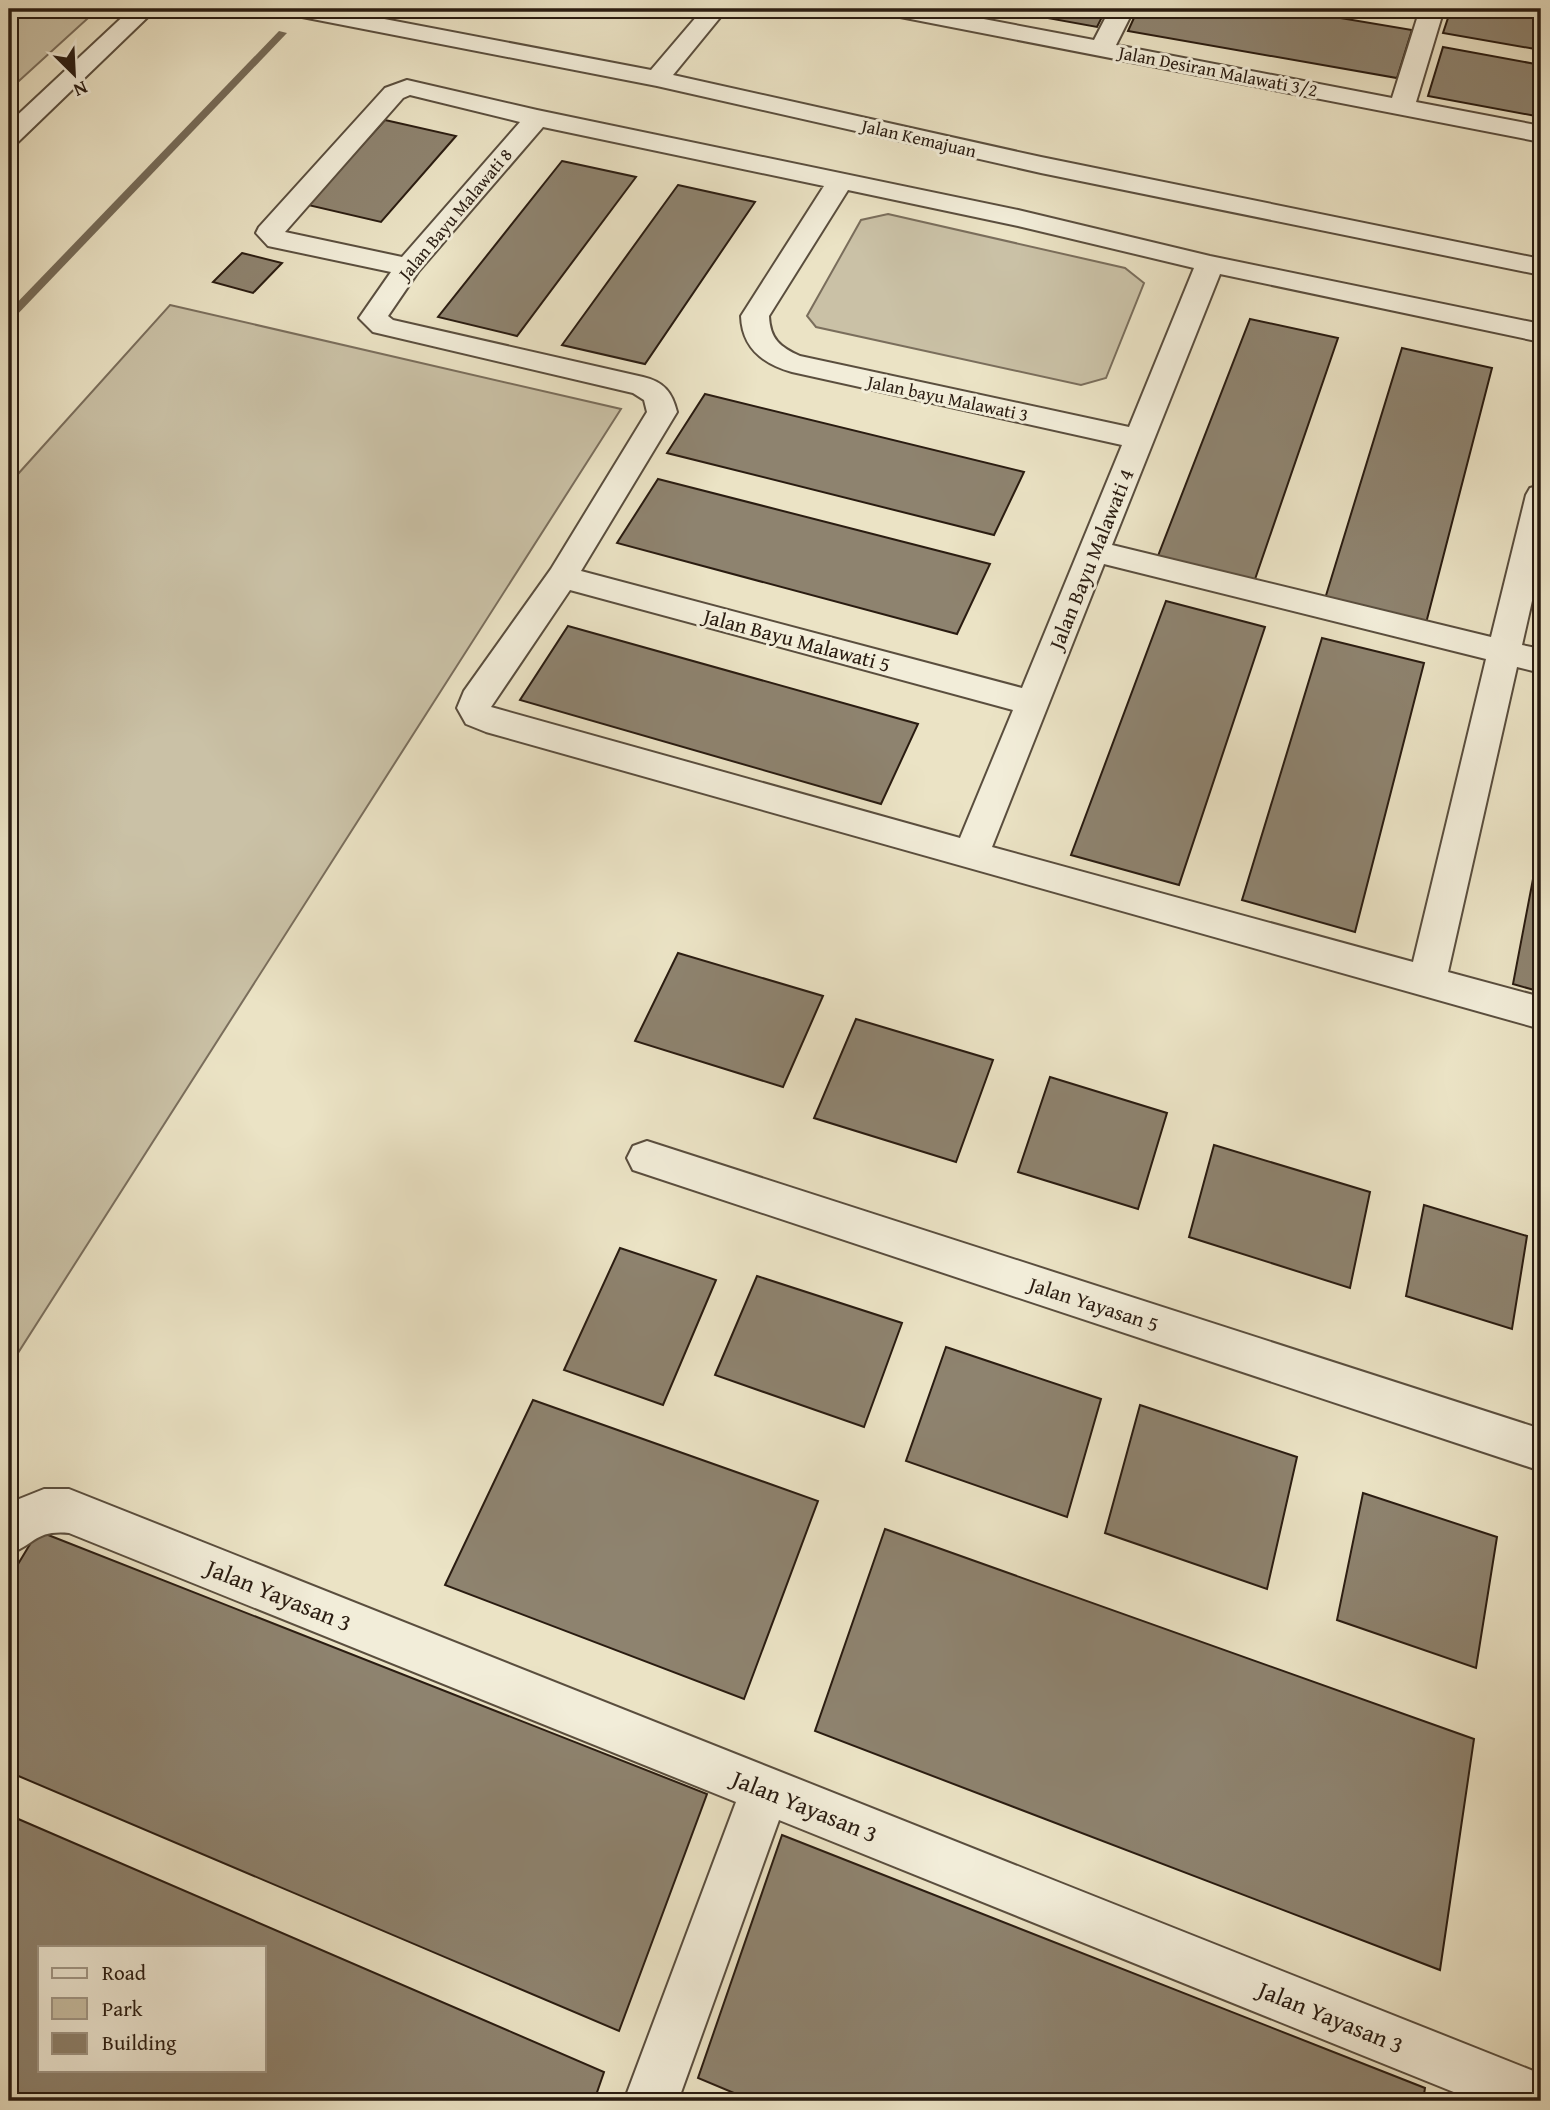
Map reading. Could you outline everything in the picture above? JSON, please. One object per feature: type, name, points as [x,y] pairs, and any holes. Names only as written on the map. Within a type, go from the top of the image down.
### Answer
[{"type":"street","points":[[9,137],[144,9]]},
{"type":"street","name":"Jalan Kemajuan","points":[[296,9],[657,79],[1030,191],[1541,267]]},
{"type":"street","points":[[657,79],[715,9]]},
{"type":"street","name":"Jalan Desiran Malawati 3/2","points":[[895,9],[1541,134]]},
{"type":"street","points":[[1102,49],[1122,9]]},
{"type":"street","points":[[1402,107],[1432,9]]},
{"type":"street","points":[[408,267],[278,240],[269,233],[399,89],[415,88],[537,118],[841,180],[1030,191],[1210,264],[1541,333]]},
{"type":"street","name":"Jalan Bayu Malawati 8","points":[[537,118],[408,267],[373,318],[383,326],[643,386],[658,396],[662,412],[562,577]]},
{"type":"street","name":"Jalan bayu Malawati 3","points":[[841,180],[755,316],[754,332],[761,346],[774,356],[792,363],[1139,439]]},
{"type":"street","name":"Jalan Bayu Malawati 4","points":[[971,854],[1210,264]]},
{"type":"street","points":[[1427,981],[1541,495]]},
{"type":"street","points":[[1094,551],[1541,660]]},
{"type":"street","points":[[562,577],[476,700],[474,708],[478,715],[486,720],[1541,1013]]},
{"type":"street","name":"Jalan Bayu Malawati 5","points":[[562,577],[1032,703]]},
{"type":"street","name":"Jalan Yayasan 5","points":[[647,1158],[1541,1450]]},
{"type":"street","name":"Jalan Yayasan 3","points":[[9,1532],[16,1523],[33,1513],[52,1509],[69,1511],[1541,2101]]},
{"type":"street","points":[[651,2101],[765,1790]]},
{"type":"green space","points":[[9,9],[98,9],[9,90]]},
{"type":"green space","points":[[888,214],[1125,268],[1144,283],[1106,378],[1081,385],[816,327],[807,316],[861,220]]},
{"type":"green space","points":[[170,305],[621,409],[9,1367],[9,484]]},
{"type":"building","points":[[998,9],[1106,9],[1097,27]]},
{"type":"building","points":[[1138,9],[1287,9],[1412,30],[1397,78],[1128,31]]},
{"type":"building","points":[[1368,9],[1415,9],[1413,16]]},
{"type":"building","points":[[1451,9],[1541,9],[1541,50],[1443,33]]},
{"type":"building","points":[[1443,47],[1541,65],[1541,117],[1428,96]]},
{"type":"building","points":[[385,120],[456,136],[381,222],[308,205]]},
{"type":"building","points":[[562,161],[636,177],[517,336],[438,317]]},
{"type":"building","points":[[678,185],[755,202],[645,364],[562,345]]},
{"type":"building","points":[[242,253],[282,263],[253,293],[213,282]]},
{"type":"building","points":[[1250,319],[1338,338],[1253,585],[1156,561]]},
{"type":"building","points":[[1402,348],[1492,368],[1425,627],[1324,602]]},
{"type":"building","points":[[705,394],[1024,472],[994,535],[667,453]]},
{"type":"building","points":[[658,479],[990,564],[957,634],[617,543]]},
{"type":"building","points":[[1166,601],[1265,627],[1179,885],[1071,855]]},
{"type":"building","points":[[568,626],[918,724],[881,804],[520,700]]},
{"type":"building","points":[[1322,638],[1424,663],[1355,932],[1242,900]]},
{"type":"building","points":[[1541,837],[1541,992],[1513,984]]},
{"type":"building","points":[[678,953],[823,996],[783,1087],[635,1041]]},
{"type":"building","points":[[856,1019],[993,1060],[956,1162],[814,1118]]},
{"type":"building","points":[[1050,1077],[1167,1113],[1138,1209],[1018,1172]]},
{"type":"building","points":[[1214,1145],[1370,1192],[1350,1288],[1189,1237]]},
{"type":"building","points":[[1424,1205],[1527,1236],[1512,1329],[1406,1296]]},
{"type":"building","points":[[620,1248],[716,1280],[663,1405],[564,1370]]},
{"type":"building","points":[[757,1276],[902,1323],[864,1427],[715,1375]]},
{"type":"building","points":[[946,1347],[1101,1399],[1067,1517],[906,1461]]},
{"type":"building","points":[[533,1400],[818,1501],[744,1699],[445,1585]]},
{"type":"building","points":[[1140,1405],[1297,1457],[1267,1589],[1105,1533]]},
{"type":"building","points":[[1363,1493],[1497,1537],[1476,1668],[1337,1620]]},
{"type":"building","points":[[885,1529],[1474,1739],[1440,1970],[815,1731]]},
{"type":"building","points":[[38,1531],[707,1794],[619,2031],[9,1772],[9,1579]]},
{"type":"building","points":[[9,1815],[604,2072],[594,2101],[9,2101]]},
{"type":"building","points":[[782,1835],[1425,2088],[1423,2101],[753,2101],[698,2078]]},
{"type":"waterway","points":[[9,317],[282,33]]}]
